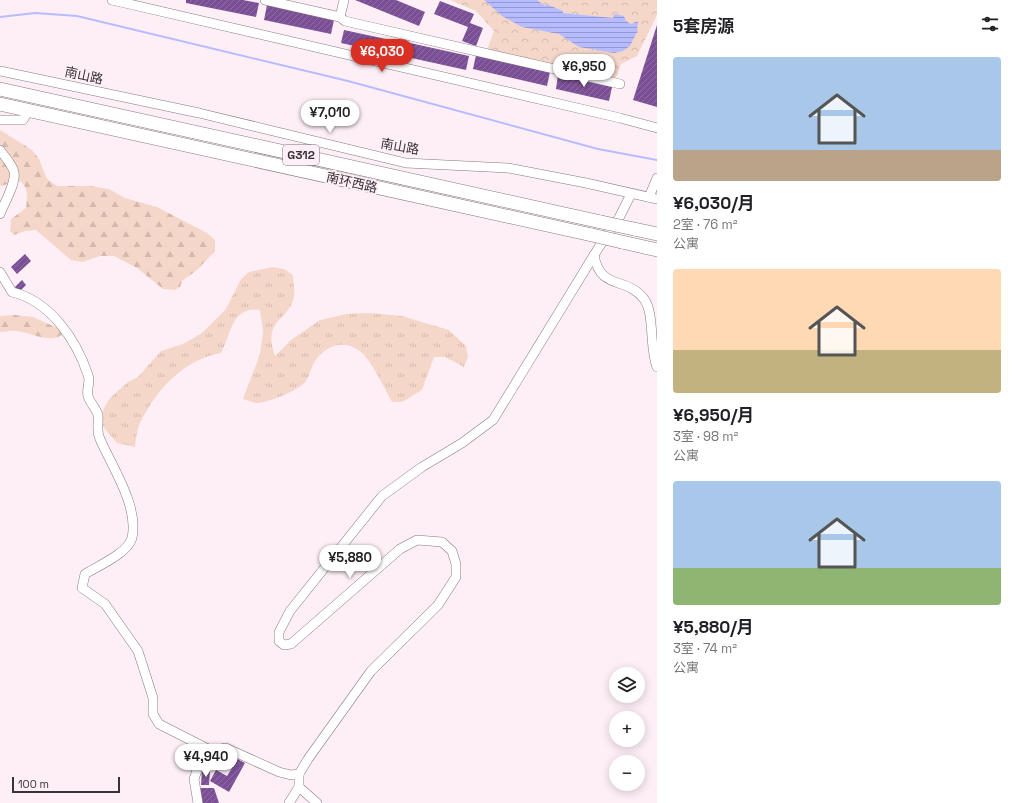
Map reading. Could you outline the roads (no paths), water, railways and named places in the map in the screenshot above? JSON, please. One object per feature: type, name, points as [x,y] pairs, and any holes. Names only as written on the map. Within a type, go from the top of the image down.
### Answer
[{"type":"highway","name":"南环西路","points":[[0,90],[657,234]]},
{"type":"highway","name":"南环西路","points":[[0,104],[657,250]]},
{"type":"street","points":[[112,0],[612,116],[657,128]]},
{"type":"street","points":[[265,0],[340,17],[345,21],[620,84]]},
{"type":"street","points":[[340,17],[344,0]]},
{"type":"street","name":"南山路","points":[[0,71],[199,112],[406,163],[508,168],[653,198]]},
{"type":"street","points":[[0,120],[23,120],[29,110]]},
{"type":"street","points":[[0,150],[14,170],[15,177],[13,186],[7,196],[0,214]]},
{"type":"street","points":[[653,198],[657,178]]},
{"type":"street","points":[[289,803],[300,787],[300,774],[308,759],[371,671],[438,605],[456,577],[456,564],[452,551],[442,542],[427,540],[417,540],[400,549],[292,644],[284,645],[279,641],[279,632],[290,611],[382,496],[422,467],[462,443],[493,420],[619,218],[631,194]]},
{"type":"street","points":[[594,256],[600,272],[606,279],[636,290],[650,309],[654,359],[657,367]]},
{"type":"street","points":[[0,272],[12,292],[25,295],[53,314],[74,343],[89,377],[88,395],[98,414],[98,436],[118,478],[126,491],[132,523],[132,538],[127,547],[85,574],[82,588],[105,604],[138,651],[153,698],[154,714],[159,724],[212,751]]},
{"type":"street","points":[[198,803],[194,779],[202,756],[212,751],[226,748],[278,772],[291,775],[300,774]]},
{"type":"street","points":[[300,787],[317,803]]},
{"type":"water","points":[[484,0],[537,0],[545,6],[546,4],[563,11],[563,13],[613,18],[614,14],[624,16],[626,21],[631,24],[638,21],[637,32],[630,46],[623,51],[614,53],[579,47],[559,34],[522,27],[502,16]]},
{"type":"waterway","points":[[0,17],[35,13],[77,16],[348,81],[598,149],[657,160]]}]
